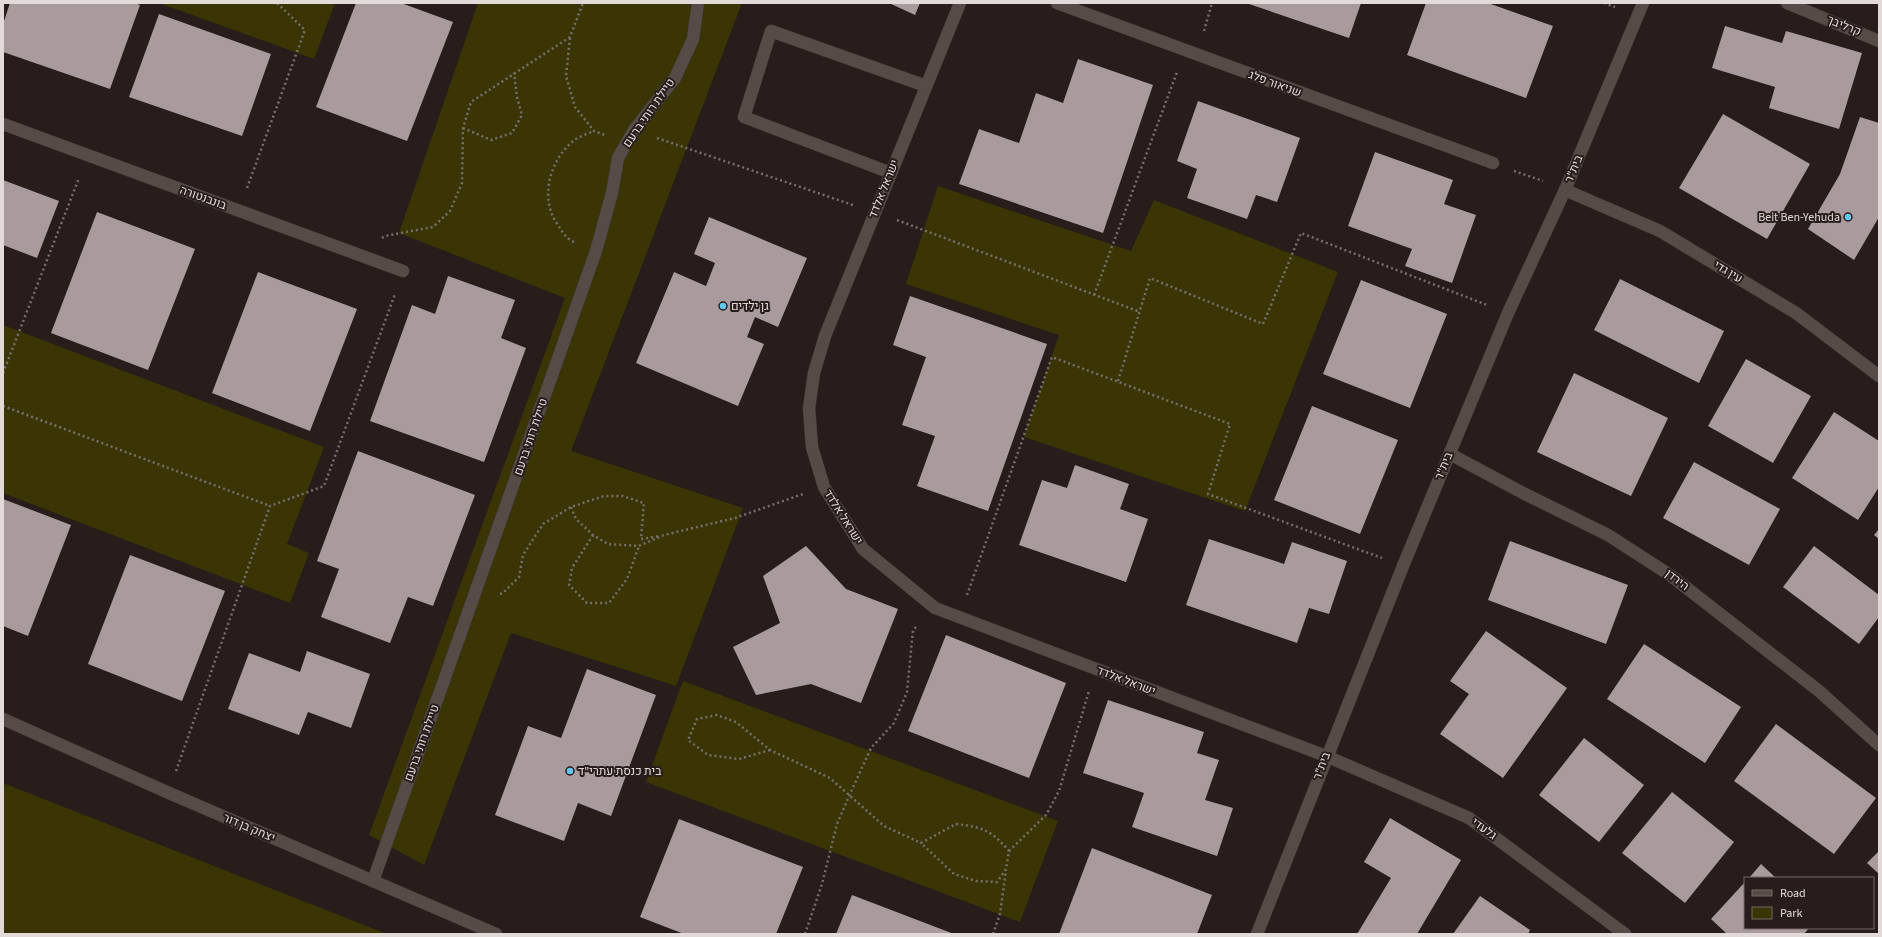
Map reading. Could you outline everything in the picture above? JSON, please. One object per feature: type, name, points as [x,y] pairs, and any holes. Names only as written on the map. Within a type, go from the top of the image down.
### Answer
[{"type":"street","name":"טיילת רותי ברעם","points":[[373,881],[596,251],[612,193],[618,158],[634,130],[675,78],[693,39],[698,3]]},
{"type":"street","name":"ישראל אלדד","points":[[960,3],[825,336],[814,373],[808,408],[812,447],[824,487],[863,549],[935,608],[960,616],[1326,756]]},
{"type":"street","name":"שניאור פלג","points":[[1057,3],[1493,163]]},
{"type":"street","name":"בית\"ר","points":[[1256,934],[1403,566],[1508,313],[1565,190],[1643,3]]},
{"type":"street","name":"קרליבך","points":[[1787,3],[1879,40]]},
{"type":"street","points":[[891,173],[744,117],[771,31],[926,86]]},
{"type":"street","name":"בונבנטורה","points":[[3,124],[403,271]]},
{"type":"street","name":"עין גדי","points":[[1565,190],[1660,231],[1796,313],[1879,376]]},
{"type":"street","name":"הירדן","points":[[1450,454],[1523,493],[1608,535],[1670,575],[1819,691],[1879,745]]},
{"type":"street","name":"יצחק בן דור","points":[[3,719],[168,793],[496,934]]},
{"type":"street","name":"גלעדי","points":[[1326,756],[1469,818],[1625,934]]},
{"type":"path","points":[[253,172],[305,30],[280,4],[277,3]]},
{"type":"path","points":[[583,3],[570,37],[566,76],[575,107],[594,131],[627,142]]},
{"type":"path","points":[[1094,295],[1212,3]]},
{"type":"path","points":[[363,256],[385,236],[433,227],[450,212],[462,183],[463,128],[471,102],[570,37]]},
{"type":"path","points":[[463,128],[491,140],[512,133],[522,115],[517,98],[514,73]]},
{"type":"path","points":[[634,130],[875,212],[1140,312]]},
{"type":"path","points":[[594,131],[572,141],[560,156],[556,162],[547,191],[552,216],[567,239],[596,251]]},
{"type":"path","points":[[3,373],[88,156]]},
{"type":"path","points":[[1493,163],[1565,190]]},
{"type":"path","points":[[1118,382],[1150,278],[1263,324],[1301,233],[1508,313]]},
{"type":"path","points":[[3,406],[270,506],[324,486],[403,271]]},
{"type":"path","points":[[960,616],[1052,357],[1230,424],[1208,494],[1403,566]]},
{"type":"path","points":[[475,595],[503,594],[519,577],[523,554],[543,524],[571,507],[604,496],[623,496],[644,503],[642,539],[735,518],[824,487]]},
{"type":"path","points":[[168,793],[270,506]]},
{"type":"path","points":[[571,507],[576,519],[593,535],[608,544],[639,546],[664,535]]},
{"type":"path","points":[[593,535],[572,568],[569,585],[588,603],[609,603],[626,579],[639,546]]},
{"type":"path","points":[[805,934],[822,884],[837,824],[871,748],[894,724],[907,692],[913,630],[935,608]]},
{"type":"path","points":[[993,934],[1000,914],[1009,851],[1046,816],[1059,791],[1096,669]]},
{"type":"path","points":[[770,750],[739,759],[708,755],[688,740],[697,719],[718,715],[736,722],[770,750],[830,778],[850,794],[884,826],[921,843],[954,874],[969,879],[997,882],[1006,869]]},
{"type":"path","points":[[921,843],[956,824],[977,826],[997,837],[1009,851]]},
{"type":"green space","points":[[159,3],[335,3],[314,59]]},
{"type":"green space","points":[[478,3],[742,3],[571,451],[743,508],[676,686],[511,633],[424,865],[369,835],[565,298],[399,233]]},
{"type":"green space","points":[[938,186],[1131,251],[1154,200],[1338,272],[1245,511],[1024,437],[1059,335],[906,284]]},
{"type":"green space","points":[[3,325],[324,447],[287,544],[309,553],[290,603],[3,493]]},
{"type":"green space","points":[[683,681],[1058,821],[1020,922],[646,782]]},
{"type":"green space","points":[[3,783],[387,934],[3,934]]},
{"type":"building","points":[[10,3],[135,3],[140,5],[110,89],[3,52],[3,24]]},
{"type":"building","points":[[356,3],[401,3],[453,22],[407,141],[316,107]]},
{"type":"building","points":[[889,3],[920,3],[915,15]]},
{"type":"building","points":[[1246,3],[1361,3],[1349,38]]},
{"type":"building","points":[[1426,3],[1488,3],[1553,26],[1526,98],[1407,55]]},
{"type":"building","points":[[159,14],[271,54],[242,136],[129,97]]},
{"type":"building","points":[[1725,26],[1782,43],[1786,31],[1862,53],[1839,129],[1769,108],[1775,87],[1712,68]]},
{"type":"building","points":[[1078,59],[1153,85],[1103,233],[959,184],[979,129],[1019,143],[1036,93],[1063,103]]},
{"type":"building","points":[[1198,101],[1300,138],[1277,202],[1256,195],[1247,219],[1187,198],[1197,169],[1177,161]]},
{"type":"building","points":[[1723,114],[1810,164],[1767,239],[1679,188]]},
{"type":"building","points":[[1860,117],[1879,123],[1879,217],[1854,260],[1808,229],[1840,174]]},
{"type":"building","points":[[1375,152],[1453,180],[1444,204],[1476,215],[1452,283],[1405,266],[1412,249],[1348,226]]},
{"type":"building","points":[[3,180],[59,201],[37,258],[3,245]]},
{"type":"building","points":[[97,212],[195,249],[148,370],[51,333]]},
{"type":"building","name":"גן ילדים","points":[[709,217],[807,258],[778,327],[755,317],[747,337],[764,344],[738,406],[636,363],[674,272],[706,286],[715,263],[694,254]]},
{"type":"building","points":[[258,272],[357,309],[310,431],[212,393]]},
{"type":"building","points":[[448,276],[515,300],[501,338],[526,348],[484,462],[370,421],[412,305],[435,314]]},
{"type":"building","points":[[1620,279],[1724,331],[1699,383],[1594,330]]},
{"type":"building","points":[[1361,280],[1447,314],[1410,408],[1323,374]]},
{"type":"building","points":[[910,296],[1047,344],[988,511],[917,486],[935,436],[902,425],[926,357],[893,345]]},
{"type":"building","points":[[1746,359],[1811,396],[1773,463],[1708,426]]},
{"type":"building","points":[[1574,373],[1668,418],[1631,496],[1537,452]]},
{"type":"building","points":[[1312,406],[1398,440],[1360,534],[1274,500]]},
{"type":"building","points":[[1834,412],[1879,441],[1879,487],[1858,520],[1792,478]]},
{"type":"building","points":[[358,451],[475,495],[433,606],[408,597],[390,643],[321,617],[339,569],[317,561]]},
{"type":"building","points":[[1694,462],[1780,509],[1749,565],[1663,518]]},
{"type":"building","points":[[1075,465],[1129,484],[1120,509],[1148,519],[1126,582],[1019,545],[1042,480],[1067,488]]},
{"type":"building","points":[[3,499],[71,525],[28,636],[3,626]]},
{"type":"building","points":[[1879,529],[1879,539],[1874,535]]},
{"type":"building","points":[[1209,539],[1284,564],[1292,542],[1347,561],[1329,614],[1309,608],[1297,643],[1186,605]]},
{"type":"building","points":[[1510,541],[1628,585],[1606,644],[1488,600]]},
{"type":"building","points":[[806,546],[846,589],[898,609],[861,703],[811,684],[756,695],[733,647],[780,623],[763,576]]},
{"type":"building","points":[[1814,546],[1879,595],[1879,617],[1859,644],[1783,587]]},
{"type":"building","points":[[130,555],[225,591],[182,701],[88,664]]},
{"type":"building","points":[[1486,631],[1567,688],[1503,778],[1440,734],[1469,694],[1450,681]]},
{"type":"building","points":[[946,635],[1066,683],[1029,778],[908,731]]},
{"type":"building","points":[[1644,644],[1741,707],[1705,763],[1607,699]]},
{"type":"building","points":[[307,651],[370,674],[351,728],[308,712],[299,735],[228,709],[249,653],[300,672]]},
{"type":"building","name":"בית כנסת עתרי\"ד","points":[[587,669],[656,695],[611,816],[578,803],[564,841],[495,815],[528,726],[561,738]]},
{"type":"building","points":[[1108,700],[1204,732],[1197,753],[1219,760],[1205,800],[1233,808],[1217,856],[1132,827],[1144,793],[1083,773]]},
{"type":"building","points":[[1776,724],[1876,798],[1834,854],[1734,781]]},
{"type":"building","points":[[1584,738],[1644,785],[1599,842],[1539,795]]},
{"type":"building","points":[[1672,792],[1734,842],[1685,903],[1622,853]]},
{"type":"building","points":[[1390,818],[1461,860],[1417,934],[1357,934],[1391,878],[1364,862]]},
{"type":"building","points":[[679,819],[803,867],[776,934],[684,934],[640,917]]},
{"type":"building","points":[[1092,848],[1212,895],[1197,934],[1059,934]]},
{"type":"building","points":[[1879,851],[1879,874],[1867,863]]},
{"type":"building","points":[[1761,864],[1775,877],[1750,877]]},
{"type":"building","points":[[1744,883],[1744,929],[1808,929],[1804,934],[1727,934],[1711,919]]},
{"type":"building","points":[[852,895],[954,934],[836,934]]},
{"type":"building","points":[[1480,896],[1530,930],[1528,934],[1453,934]]},
{"type":"place","name":"Beit Ben-Yehuda","points":[[1848,217]]},
{"type":"place","name":"גן ילדים","points":[[723,306]]},
{"type":"place","name":"בית כנסת עתרי\"ד","points":[[570,771]]}]
